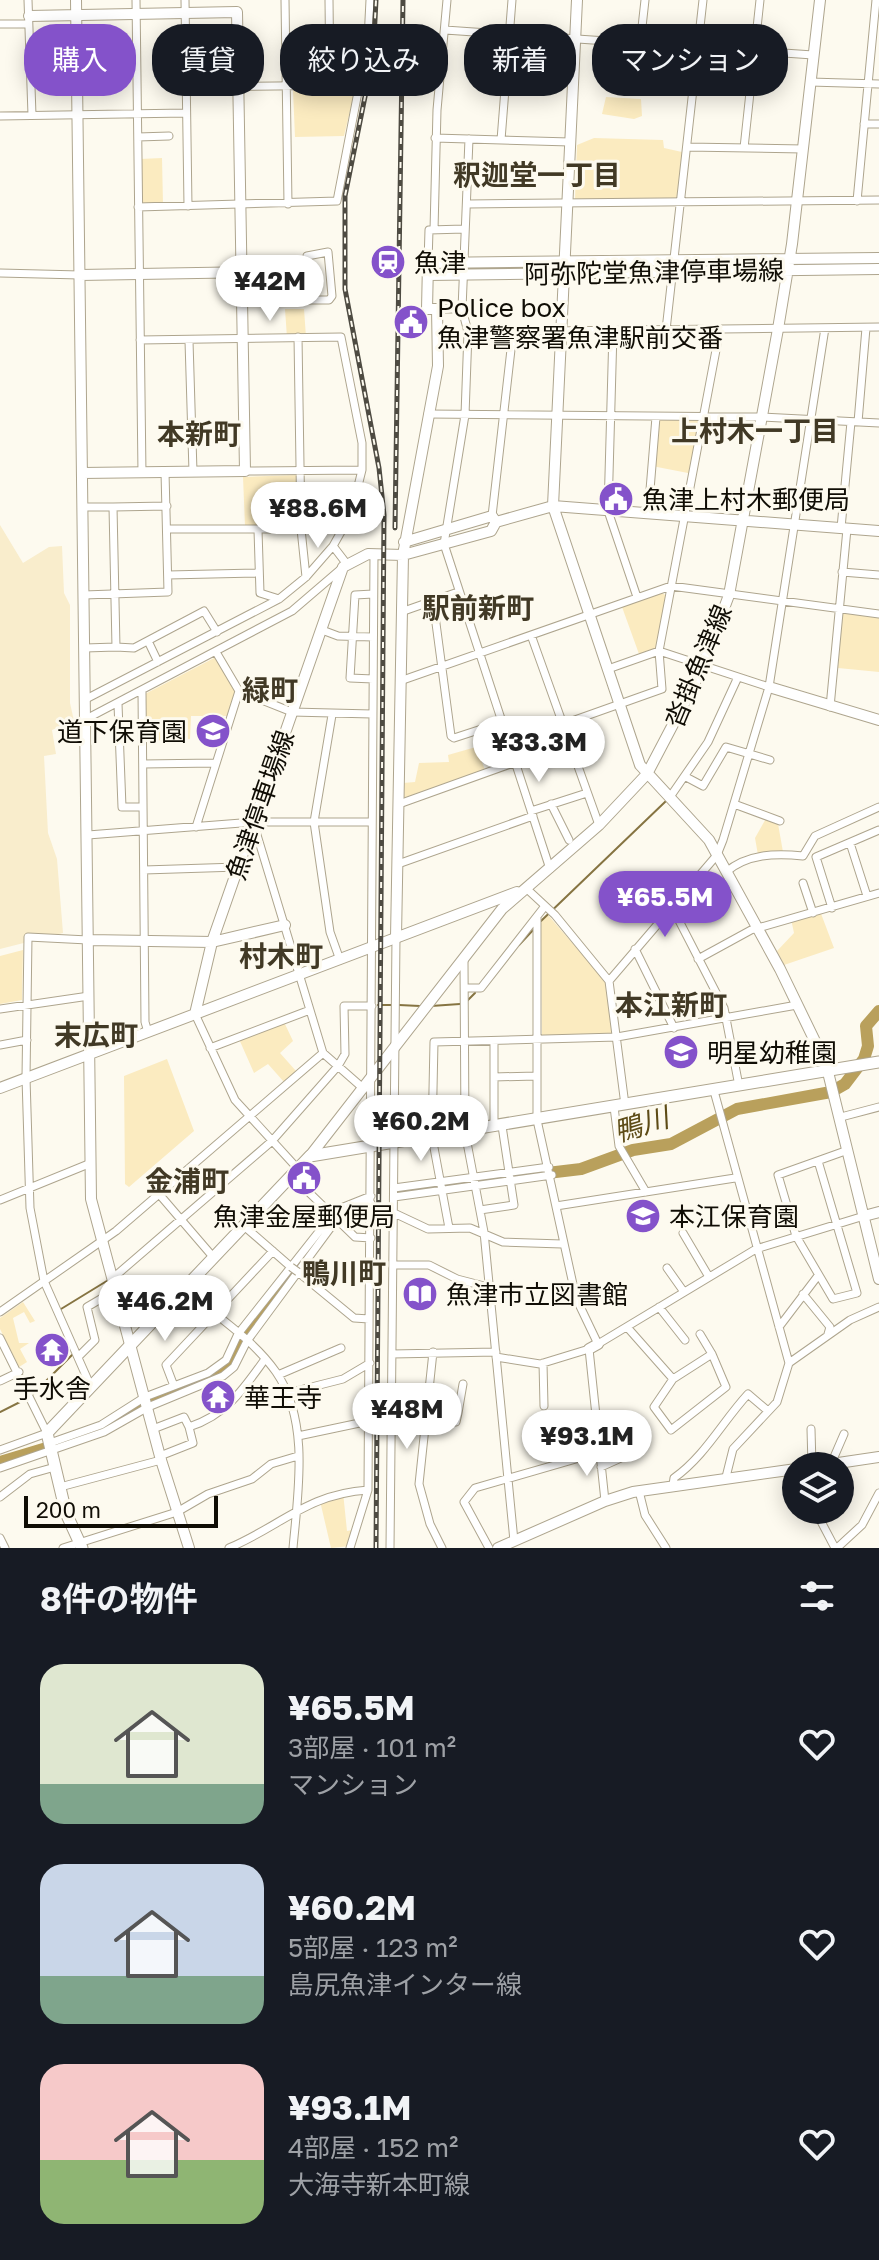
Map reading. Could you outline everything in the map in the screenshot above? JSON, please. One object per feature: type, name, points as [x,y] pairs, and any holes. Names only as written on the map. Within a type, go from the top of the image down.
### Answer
[{"type":"main road","points":[[80,1545],[60,1487],[49,1442],[91,1387],[310,1156],[874,1063]]},
{"type":"street","points":[[28,0],[32,115]]},
{"type":"street","points":[[76,0],[91,1199],[161,1458],[189,1548]]},
{"type":"street","points":[[136,0],[142,473]]},
{"type":"street","points":[[185,0],[185,24]]},
{"type":"street","points":[[237,0],[237,24]]},
{"type":"street","points":[[285,0],[286,24]]},
{"type":"street","points":[[329,0],[329,24]]},
{"type":"street","points":[[369,24],[370,0]]},
{"type":"street","points":[[445,24],[447,0]]},
{"type":"street","points":[[510,24],[512,0]]},
{"type":"street","points":[[576,24],[577,0]]},
{"type":"street","points":[[642,24],[645,0]]},
{"type":"street","points":[[700,24],[703,0]]},
{"type":"street","points":[[757,24],[760,0]]},
{"type":"street","name":"沓掛魚津線","points":[[310,1156],[502,909],[599,825],[647,774],[677,722],[703,665],[729,595],[778,329],[789,265],[820,0]]},
{"type":"street","points":[[857,201],[876,0]]},
{"type":"street","points":[[0,24],[76,15],[237,12]]},
{"type":"street","points":[[788,54],[813,55]]},
{"type":"street","points":[[810,82],[879,84]]},
{"type":"street","points":[[187,96],[188,206]]},
{"type":"street","points":[[240,96],[245,471]]},
{"type":"street","points":[[287,96],[288,204]]},
{"type":"street","points":[[138,207],[337,201],[358,96]]},
{"type":"street","points":[[434,230],[439,96]]},
{"type":"street","points":[[501,140],[504,96]]},
{"type":"street","points":[[572,96],[553,506],[640,765],[709,840],[829,1072],[879,1279]]},
{"type":"street","points":[[666,330],[693,96]]},
{"type":"street","points":[[744,148],[749,96]]},
{"type":"street","points":[[0,116],[186,113]]},
{"type":"street","points":[[864,124],[879,124]]},
{"type":"street","points":[[138,137],[169,136]]},
{"type":"street","points":[[435,138],[570,142]]},
{"type":"street","points":[[469,139],[462,309],[468,332],[465,415],[444,544],[550,869]]},
{"type":"street","points":[[687,147],[803,149]]},
{"type":"street","points":[[468,204],[879,200]]},
{"type":"street","points":[[462,309],[427,309],[429,230],[464,229]]},
{"type":"street","points":[[310,253],[331,255],[329,300],[307,297],[306,271],[310,253]]},
{"type":"street","name":"阿弥陀堂魚津停車場線","points":[[789,265],[879,258]]},
{"type":"street","name":"阿弥陀堂魚津停車場線","points":[[428,269],[789,265],[879,269]]},
{"type":"street","points":[[0,273],[80,275],[306,271]]},
{"type":"street","points":[[390,1548],[403,555],[438,366],[437,309]]},
{"type":"street","points":[[468,332],[879,327]]},
{"type":"street","points":[[609,981],[717,855],[734,804],[769,687],[825,328]]},
{"type":"street","points":[[830,707],[844,528],[866,328]]},
{"type":"street","points":[[510,743],[662,689],[659,651],[720,329]]},
{"type":"street","points":[[613,331],[608,511],[637,597]]},
{"type":"street","points":[[86,719],[302,605],[345,565],[374,554],[403,555],[491,531],[513,332]]},
{"type":"street","points":[[298,337],[301,529],[306,577]]},
{"type":"street","points":[[86,699],[279,599],[306,577],[333,546],[351,514],[362,470],[362,443],[345,342],[341,337],[140,340]]},
{"type":"street","points":[[189,341],[193,472]]},
{"type":"street","points":[[428,414],[761,417],[879,423]]},
{"type":"street","points":[[648,514],[656,417]]},
{"type":"street","points":[[82,473],[362,470]]},
{"type":"street","points":[[84,595],[168,592],[165,472]]},
{"type":"street","points":[[83,507],[167,506]]},
{"type":"street","points":[[404,542],[553,506],[879,531]]},
{"type":"street","points":[[113,507],[116,647]]},
{"type":"street","points":[[168,529],[301,529]]},
{"type":"street","points":[[258,530],[258,573],[262,595],[279,599]]},
{"type":"street","points":[[333,546],[345,565]]},
{"type":"street","points":[[350,1548],[368,1490],[374,554]]},
{"type":"street","name":"魚津停車場線","points":[[195,1014],[212,942],[345,565]]},
{"type":"street","points":[[842,572],[879,575]]},
{"type":"street","points":[[168,575],[258,573]]},
{"type":"street","points":[[400,681],[671,586],[879,614]]},
{"type":"street","points":[[401,612],[458,592]]},
{"type":"street","points":[[373,594],[355,595],[350,678],[373,679]]},
{"type":"street","points":[[433,601],[451,736],[454,738],[503,722]]},
{"type":"street","points":[[85,648],[134,648],[204,611],[217,632]]},
{"type":"street","points":[[322,630],[352,638],[373,637]]},
{"type":"street","points":[[531,635],[599,825]]},
{"type":"street","points":[[148,641],[158,662]]},
{"type":"street","points":[[608,669],[659,651],[879,720]]},
{"type":"street","points":[[216,652],[239,691],[292,712],[372,714]]},
{"type":"street","points":[[670,797],[686,777],[720,718],[738,677]]},
{"type":"street","points":[[196,827],[239,691]]},
{"type":"street","points":[[142,692],[148,1032]]},
{"type":"street","points":[[118,704],[122,807],[143,807]]},
{"type":"street","points":[[332,715],[314,822],[330,932],[340,960]]},
{"type":"street","points":[[686,777],[703,786],[726,747],[770,760]]},
{"type":"street","points":[[399,804],[516,762]]},
{"type":"street","points":[[143,764],[215,763]]},
{"type":"street","points":[[398,864],[587,793]]},
{"type":"street","points":[[551,804],[569,840]]},
{"type":"street","points":[[734,804],[780,821]]},
{"type":"street","points":[[726,872],[741,859],[779,854],[803,856],[815,836],[879,807]]},
{"type":"street","points":[[88,835],[254,822],[372,822]]},
{"type":"street","points":[[254,822],[323,1053],[364,1089]]},
{"type":"street","points":[[832,908],[816,857],[879,830]]},
{"type":"street","points":[[850,843],[867,896]]},
{"type":"street","points":[[144,870],[238,867]]},
{"type":"street","points":[[803,883],[813,913]]},
{"type":"street","points":[[0,1088],[527,889],[609,981],[617,1037],[619,1146],[646,1192]]},
{"type":"street","points":[[698,959],[757,929],[879,893]]},
{"type":"street","points":[[466,988],[481,988],[545,906]]},
{"type":"street","points":[[672,907],[728,1018],[739,1086]]},
{"type":"street","points":[[537,917],[537,1120],[550,1171],[562,1244],[593,1346],[605,1501]]},
{"type":"street","points":[[91,1387],[44,1281],[30,1208],[26,1078],[28,937],[212,942],[285,925]]},
{"type":"street","points":[[635,949],[674,1028]]},
{"type":"street","points":[[464,961],[465,1132],[484,1232],[514,1541]]},
{"type":"street","points":[[0,1009],[89,996]]},
{"type":"street","points":[[449,1228],[432,1137],[434,1042],[617,1037],[797,1005]]},
{"type":"street","points":[[78,1357],[95,1340],[87,1307],[180,1220],[272,1141],[338,1066],[345,1054],[344,1006],[372,1006]]},
{"type":"street","points":[[210,1048],[310,1010]]},
{"type":"street","points":[[195,1014],[235,1100],[335,1217],[355,1237],[371,1238]]},
{"type":"street","points":[[0,1045],[27,1040]]},
{"type":"street","points":[[480,1210],[514,1205],[498,1126],[494,1041]]},
{"type":"street","points":[[0,1312],[102,1242],[323,1053]]},
{"type":"street","points":[[494,1077],[536,1076]]},
{"type":"street","points":[[714,1091],[735,1178],[789,1363],[781,1395],[733,1449],[726,1477]]},
{"type":"street","points":[[841,1117],[879,1107]]},
{"type":"street","points":[[818,1161],[857,1293],[833,1299],[817,1277],[796,1236],[778,1175],[848,1150]]},
{"type":"street","points":[[0,1200],[30,1185],[91,1163]]},
{"type":"street","points":[[394,1188],[475,1186],[550,1171]]},
{"type":"street","points":[[394,1197],[473,1177],[510,1177]]},
{"type":"street","points":[[556,1206],[735,1178]]},
{"type":"street","points":[[159,1194],[214,1258]]},
{"type":"street","points":[[0,1450],[104,1432],[146,1401],[208,1373],[226,1360],[349,1202],[371,1200]]},
{"type":"street","points":[[392,1354],[496,1355],[543,1363],[593,1346],[756,1249],[879,1212]]},
{"type":"street","points":[[394,1213],[428,1229],[484,1232],[503,1242],[562,1244]]},
{"type":"street","points":[[244,1226],[354,1318],[369,1319]]},
{"type":"street","points":[[683,1233],[709,1277]]},
{"type":"street","points":[[174,1386],[166,1365],[273,1251]]},
{"type":"street","points":[[393,1265],[429,1265],[457,1279],[488,1287]]},
{"type":"street","points":[[667,1268],[684,1292]]},
{"type":"street","points":[[779,1327],[817,1277]]},
{"type":"street","points":[[184,1289],[265,1359],[288,1393],[298,1436],[293,1548]]},
{"type":"street","points":[[803,1294],[830,1327],[828,1334]]},
{"type":"street","points":[[659,1307],[685,1340]]},
{"type":"street","points":[[789,1363],[828,1334],[864,1312],[879,1307]]},
{"type":"street","points":[[627,1327],[673,1379]]},
{"type":"street","points":[[700,1334],[712,1354],[724,1392],[671,1430],[654,1407],[673,1379],[712,1354]]},
{"type":"street","points":[[0,1338],[19,1372],[49,1442]]},
{"type":"street","points":[[146,1401],[223,1376],[234,1367],[243,1338]]},
{"type":"street","points":[[278,1375],[341,1348]]},
{"type":"street","points":[[433,1352],[419,1484],[430,1524],[442,1548]]},
{"type":"street","points":[[189,1427],[205,1422],[233,1403],[265,1359]]},
{"type":"street","points":[[288,1393],[343,1379],[370,1363]]},
{"type":"street","points":[[543,1363],[544,1406]]},
{"type":"street","points":[[0,1381],[19,1372]]},
{"type":"street","points":[[425,1407],[457,1418],[463,1384]]},
{"type":"street","points":[[673,1485],[674,1478],[698,1459],[732,1409],[748,1394],[768,1411]]},
{"type":"street","points":[[60,1487],[161,1458],[193,1443],[184,1417],[153,1429]]},
{"type":"street","points":[[298,1436],[369,1421]]},
{"type":"street","points":[[555,1432],[597,1427]]},
{"type":"street","points":[[811,1429],[812,1452]]},
{"type":"street","points":[[836,1452],[844,1434]]},
{"type":"street","points":[[0,1468],[49,1442]]},
{"type":"street","points":[[489,1548],[464,1502],[475,1488],[508,1481],[600,1452]]},
{"type":"street","points":[[601,1467],[632,1453]]},
{"type":"street","points":[[63,1548],[177,1512],[208,1494],[252,1479],[271,1464],[298,1456]]},
{"type":"street","points":[[854,1461],[879,1457]]},
{"type":"street","points":[[0,1497],[30,1474],[55,1467]]},
{"type":"street","points":[[498,1548],[605,1501],[639,1491],[782,1471]]},
{"type":"street","points":[[229,1548],[259,1534],[294,1510],[345,1492],[368,1490]]},
{"type":"street","points":[[639,1491],[645,1515],[666,1548]]},
{"type":"street","points":[[823,1524],[836,1548],[862,1525],[879,1493]]},
{"type":"street","points":[[0,1538],[5,1548]]},
{"type":"shaded area","points":[[293,96],[354,96],[344,136],[295,137]]},
{"type":"shaded area","points":[[606,97],[641,99],[642,116],[634,119],[602,114]]},
{"type":"shaded area","points":[[594,138],[663,140],[664,148],[682,152],[677,201],[575,199],[577,145]]},
{"type":"shaded area","points":[[162,158],[163,204],[143,204],[140,159]]},
{"type":"shaded area","points":[[285,309],[304,309],[306,337],[287,338]]},
{"type":"shaded area","points":[[704,416],[693,474],[652,466],[656,417]]},
{"type":"shaded area","points":[[298,475],[299,525],[245,526],[243,477]]},
{"type":"shaded area","points":[[0,525],[23,563],[49,547],[62,546],[64,593],[70,605],[70,703],[74,721],[52,730],[56,754],[44,756],[48,833],[57,859],[63,933],[0,949]]},
{"type":"shaded area","points":[[662,593],[667,596],[656,648],[639,654],[622,607]]},
{"type":"shaded area","points":[[842,613],[879,618],[879,672],[838,668]]},
{"type":"shaded area","points":[[216,657],[236,692],[227,716],[191,716],[190,739],[146,741],[143,695]]},
{"type":"shaded area","points":[[476,747],[485,770],[403,798],[403,783],[415,782],[419,763],[449,762],[448,755]]},
{"type":"shaded area","points":[[768,815],[777,818],[783,852],[758,855],[755,838]]},
{"type":"shaded area","points":[[820,911],[834,948],[784,965],[777,951],[794,933],[791,919]]},
{"type":"shaded area","points":[[548,915],[607,983],[612,1033],[542,1036],[541,921]]},
{"type":"shaded area","points":[[23,950],[22,1000],[0,1004],[0,956]]},
{"type":"shaded area","points":[[284,1022],[293,1041],[280,1053],[296,1071],[284,1082],[268,1064],[254,1073],[239,1039]]},
{"type":"shaded area","points":[[167,1059],[194,1131],[129,1187],[125,1184],[124,1076]]},
{"type":"shaded area","points":[[23,1302],[35,1321],[30,1323],[24,1312],[13,1318],[19,1343],[29,1343],[20,1349],[27,1362],[19,1367],[0,1329],[0,1318]]},
{"type":"shaded area","points":[[343,1492],[347,1531],[357,1529],[351,1546],[331,1548],[320,1501]]},
{"type":"waterway","points":[[541,921],[666,801]]},
{"type":"waterway","points":[[519,945],[534,929]]},
{"type":"waterway","points":[[466,1002],[475,993]]},
{"type":"waterway","points":[[431,1006],[460,1004]]},
{"type":"waterway","points":[[378,1005],[392,1005]]},
{"type":"waterway","points":[[399,1005],[420,1006]]},
{"type":"waterway","name":"鴨川","points":[[539,1174],[581,1169],[633,1150],[671,1144],[737,1109],[831,1092],[845,1084],[864,1059],[868,1046],[866,1026],[879,1011]]},
{"type":"waterway","name":"鴨川","points":[[409,1191],[442,1187]]},
{"type":"waterway","name":"鴨川","points":[[98,1432],[135,1408],[224,1370],[234,1362],[249,1332],[291,1275]]},
{"type":"waterway","points":[[61,1309],[110,1279]]},
{"type":"waterway","points":[[31,1396],[72,1355]]},
{"type":"waterway","points":[[0,1412],[26,1399]]},
{"type":"waterway","name":"鴨川","points":[[0,1462],[73,1440]]},
{"type":"railway","points":[[376,0],[373,57],[345,196],[345,289],[379,468],[384,515],[376,1548]]},
{"type":"railway","points":[[395,528],[403,0]]},
{"type":"place","name":"魚津","points":[[388,262]]},
{"type":"place","name":"Police box 魚津警察署魚津駅前交番","points":[[411,322]]},
{"type":"place","name":"魚津上村木郵便局","points":[[616,499]]},
{"type":"place","name":"道下保育園","points":[[213,731]]},
{"type":"place","name":"明星幼稚園","points":[[681,1052]]},
{"type":"place","name":"魚津金屋郵便局","points":[[304,1178]]},
{"type":"place","name":"本江保育園","points":[[643,1216]]},
{"type":"place","name":"魚津市立図書館","points":[[420,1294]]},
{"type":"place","name":"手水舎","points":[[52,1350]]},
{"type":"place","name":"華王寺","points":[[218,1397]]},
{"type":"district","name":"釈迦堂一丁目","points":[[537,174]]},
{"type":"district","name":"上村木一丁目","points":[[755,430]]},
{"type":"district","name":"本新町","points":[[199,433]]},
{"type":"district","name":"駅前新町","points":[[478,607]]},
{"type":"district","name":"緑町","points":[[270,689]]},
{"type":"district","name":"村木町","points":[[281,955]]},
{"type":"district","name":"本江新町","points":[[671,1004]]},
{"type":"district","name":"末広町","points":[[96,1034]]},
{"type":"district","name":"金浦町","points":[[187,1180]]},
{"type":"district","name":"鴨川町","points":[[344,1272]]}]
